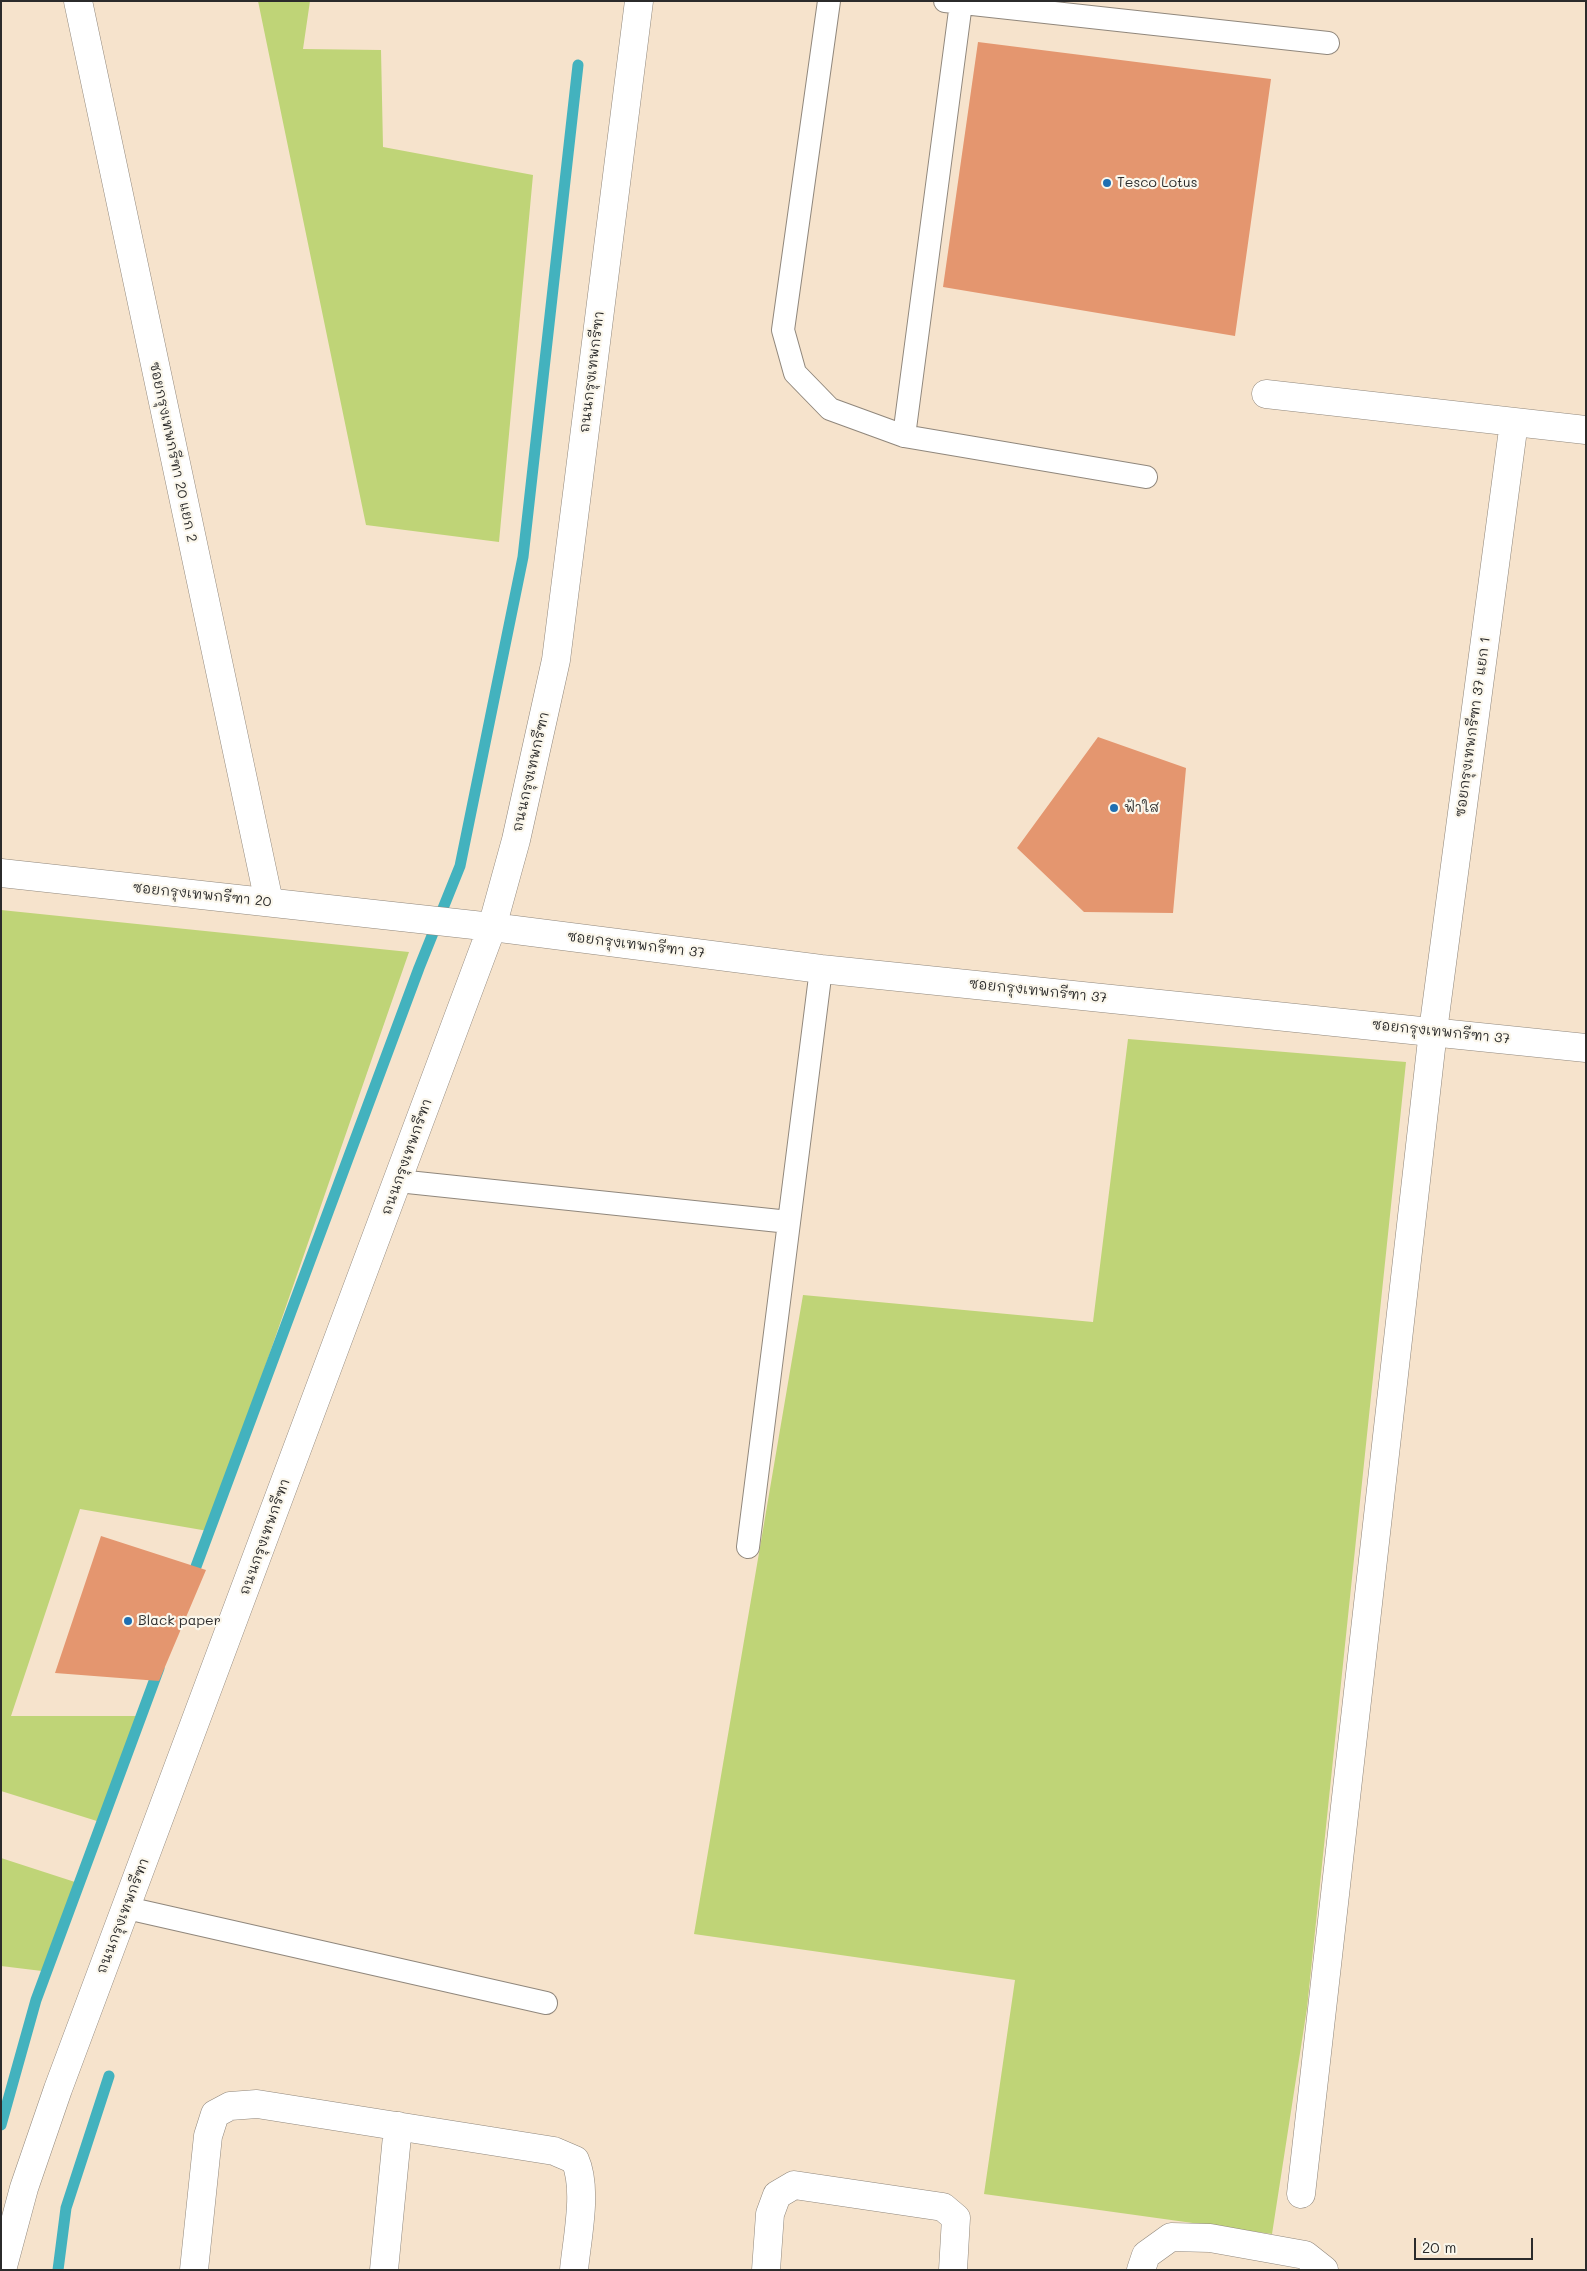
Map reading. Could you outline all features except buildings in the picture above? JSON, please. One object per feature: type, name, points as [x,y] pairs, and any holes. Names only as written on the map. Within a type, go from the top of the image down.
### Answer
[{"type":"street","name":"ซอยกรุงเทพกรีฑา 20 แยก 2","points":[[78,1],[269,902]]},
{"type":"street","name":"ถนนกรุงเทพกรีฑา","points":[[2,2270],[24,2188],[52,2107],[492,927],[518,831],[556,660],[639,1]]},
{"type":"street","points":[[1266,394],[1586,430]]},
{"type":"street","name":"ซอยกรุงเทพกรีฑา 37 แยก 1","points":[[1301,2194],[1432,1031],[1514,422]]},
{"type":"street","name":"ซอยกรุงเทพกรีฑา 20","points":[[1,873],[455,923]]},
{"type":"street","name":"ซอยกรุงเทพกรีฑา 37","points":[[455,923],[821,970],[1586,1048]]},
{"type":"street","points":[[194,2270],[208,2136],[215,2114],[230,2106],[257,2104],[554,2151],[575,2160],[581,2172],[581,2195],[574,2270]]},
{"type":"street","points":[[384,2270],[398,2126]]},
{"type":"street","points":[[766,2270],[770,2214],[777,2194],[794,2185],[943,2207],[956,2218],[953,2270]]},
{"type":"street","points":[[1141,2270],[1146,2254],[1171,2238],[1210,2238],[1305,2255],[1324,2270]]},
{"type":"lane","points":[[829,1],[783,330],[795,373],[830,409],[904,436],[1146,477]]},
{"type":"lane","points":[[904,436],[953,2],[1328,43]]},
{"type":"lane","points":[[748,1547],[821,970]]},
{"type":"lane","points":[[398,1182],[789,1222]]},
{"type":"lane","points":[[127,1908],[546,2003]]},
{"type":"green space","points":[[258,1],[310,1],[303,49],[381,50],[383,147],[533,175],[499,542],[366,525]]},
{"type":"green space","points":[[1,910],[409,952],[208,1531],[80,1509],[11,1716],[146,1716],[100,1822],[1,1791]]},
{"type":"green space","points":[[1128,1039],[1406,1062],[1307,2008],[1272,2234],[984,2194],[1015,1980],[694,1934],[803,1295],[1093,1322]]},
{"type":"green space","points":[[1,1858],[78,1883],[42,1971],[1,1966]]},
{"type":"waterway","points":[[191,1580],[419,968],[460,866],[523,557],[578,65]]},
{"type":"waterway","points":[[1,2125],[36,2000],[159,1668]]},
{"type":"waterway","points":[[58,2270],[66,2208],[109,2076]]},
{"type":"place","name":"Tesco Lotus","points":[[1107,183]]},
{"type":"place","name":"ฟ้าใส","points":[[1114,808]]},
{"type":"place","name":"Black paper","points":[[128,1621]]}]
